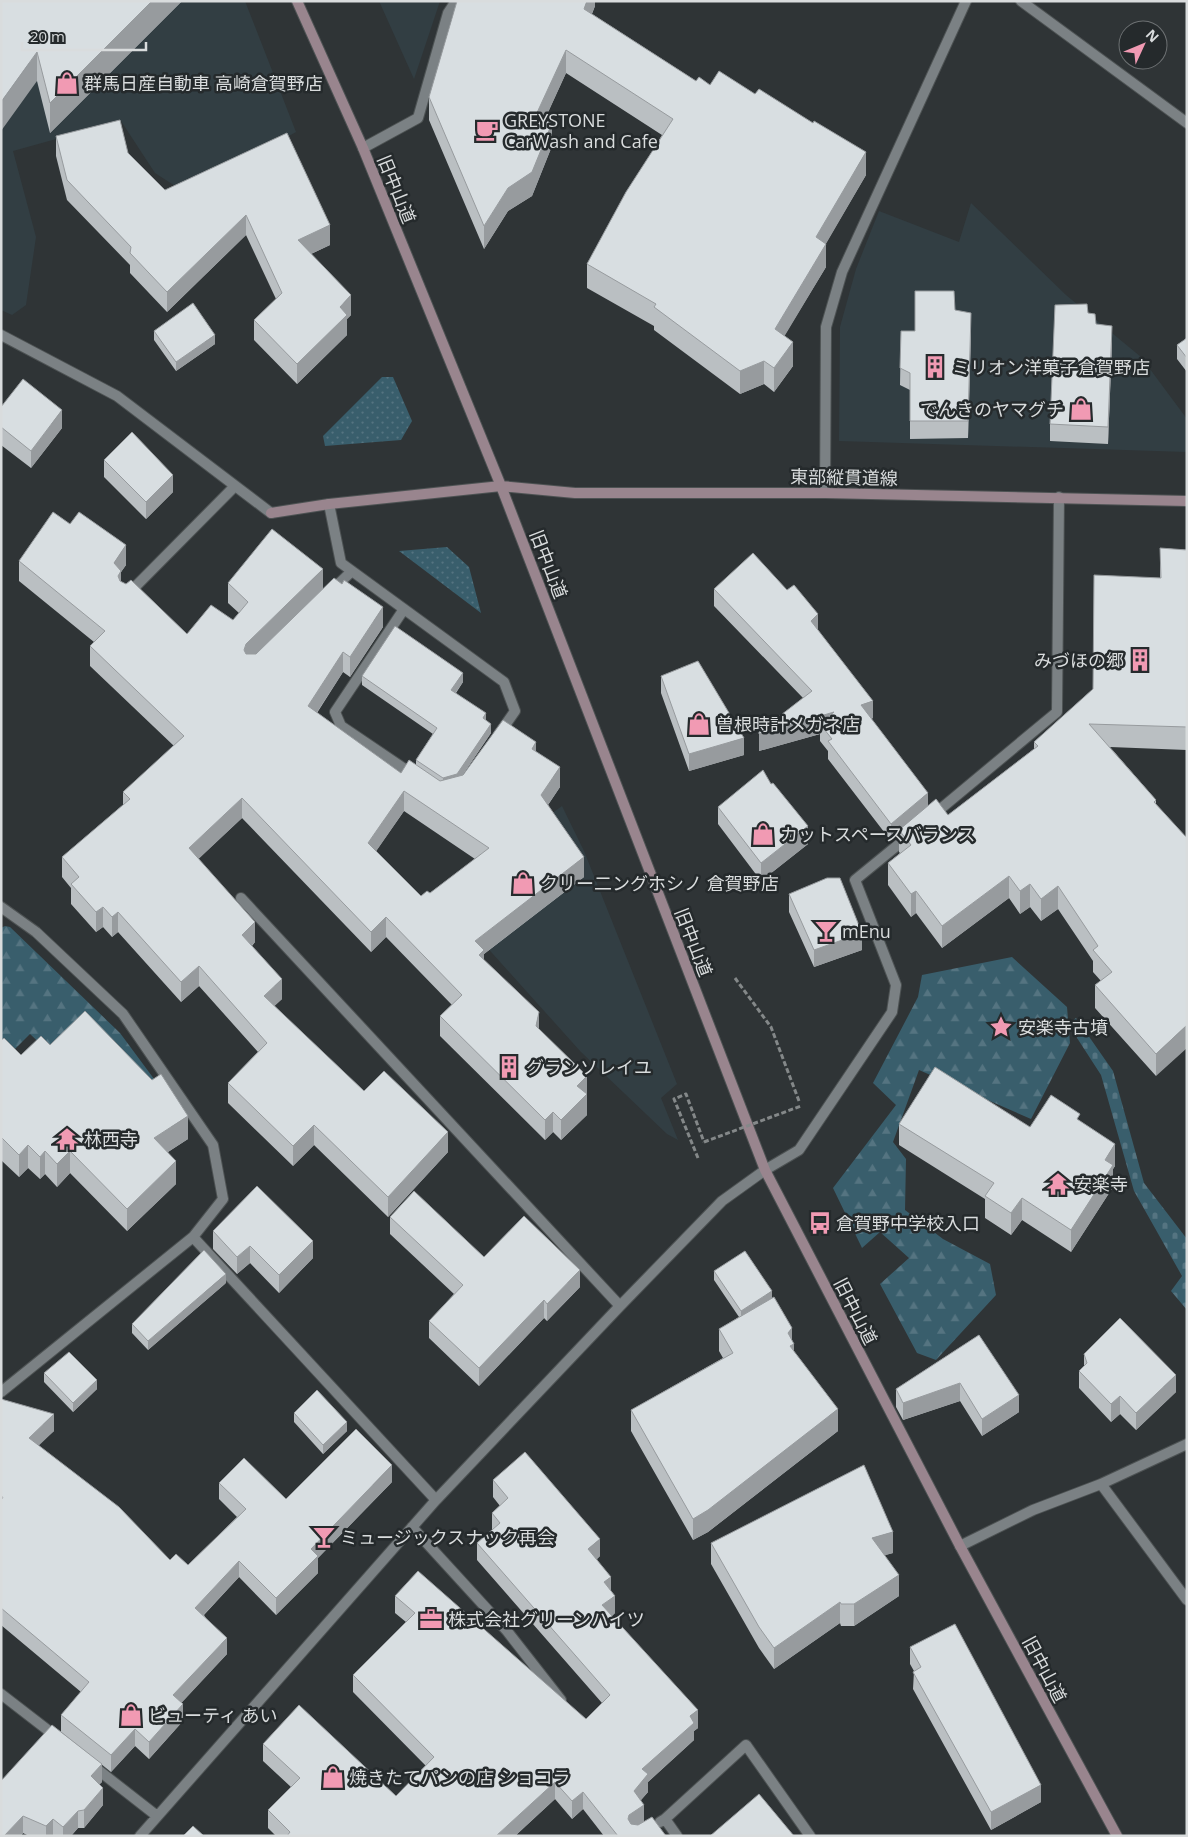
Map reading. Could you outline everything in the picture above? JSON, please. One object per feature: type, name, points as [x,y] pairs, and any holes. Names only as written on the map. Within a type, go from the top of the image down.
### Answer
[{"type":"main road","name":"旧中山道","points":[[297,1],[363,148],[501,486],[765,1170],[960,1546],[1117,1836]]},
{"type":"main road","name":"東部縦貫道線","points":[[271,513],[329,504],[501,486],[575,493],[825,493],[1187,500]]},
{"type":"street","points":[[363,148],[418,118],[448,13],[456,1]]},
{"type":"street","points":[[825,493],[826,327],[842,272],[966,1]]},
{"type":"street","points":[[1021,1],[1187,123]]},
{"type":"street","points":[[1,335],[117,396],[271,513]]},
{"type":"street","points":[[125,597],[235,486]]},
{"type":"street","points":[[140,1836],[436,1500],[620,1306],[722,1201],[765,1170],[798,1150],[892,1012],[896,985],[855,880],[1056,712],[1059,497]]},
{"type":"street","points":[[329,504],[341,563],[504,682],[515,711],[493,742]]},
{"type":"street","points":[[325,597],[352,571]]},
{"type":"street","points":[[404,609],[335,712],[341,726],[426,784]]},
{"type":"street","points":[[241,898],[620,1306]]},
{"type":"street","points":[[1,907],[36,932],[123,1014],[213,1145],[224,1199],[193,1237],[1,1392]]},
{"type":"street","points":[[193,1237],[436,1500]]},
{"type":"street","points":[[960,1546],[1033,1510],[1101,1484],[1187,1444]]},
{"type":"street","points":[[1101,1484],[1187,1600]]},
{"type":"street","points":[[412,1527],[507,1632],[565,1705]]},
{"type":"street","points":[[1,1694],[63,1743]]},
{"type":"street","points":[[650,1827],[665,1819],[746,1745],[810,1836]]},
{"type":"street","points":[[87,1761],[157,1816]]},
{"type":"street","points":[[665,1819],[677,1836]]},
{"type":"path","points":[[698,1158],[674,1100],[686,1094],[704,1142],[801,1106],[771,1026],[735,978]]},
{"type":"shaded area","points":[[1,1],[245,1],[296,132],[237,165],[183,191],[155,173],[121,121],[13,151],[36,237],[26,305],[12,315],[1,310]]},
{"type":"shaded area","points":[[379,1],[440,1],[414,79]]},
{"type":"shaded area","points":[[971,203],[1066,295],[1141,357],[1187,419],[1187,452],[839,441],[840,327],[856,269],[879,211],[959,242]]},
{"type":"shaded area","points":[[562,806],[584,851],[677,1084],[661,1098],[678,1140],[667,1134],[581,1052],[439,894]]},
{"type":"green space","points":[[382,377],[393,377],[412,421],[401,440],[325,446],[323,436]]},
{"type":"green space","points":[[447,547],[469,567],[481,613],[399,551]]},
{"type":"green space","points":[[5,926],[10,927],[120,1033],[160,1087],[53,1056],[30,1034],[1,1063],[1,928]]},
{"type":"green space","points":[[1012,957],[1067,1007],[1070,1043],[1031,1119],[919,1070],[893,1142],[906,1159],[905,1210],[943,1239],[990,1264],[996,1295],[936,1360],[917,1353],[880,1284],[909,1258],[880,1232],[862,1248],[833,1188],[896,1105],[873,1083],[918,997],[922,975]]},
{"type":"green space","points":[[1076,1018],[1113,1071],[1144,1183],[1187,1239],[1187,1310],[1171,1291],[1182,1276],[1134,1191],[1101,1075],[1068,1024]]},
{"type":"building","name":"群馬日産自動車 高崎倉賀野店","points":[[1,1],[152,1],[50,103],[37,52],[1,102]]},
{"type":"building","points":[[457,1],[587,1],[584,9],[696,81],[699,77],[710,85],[719,71],[755,94],[759,89],[813,123],[814,121],[866,152],[816,237],[826,244],[775,329],[793,342],[774,368],[764,361],[740,371],[654,307],[656,304],[587,264],[626,192],[673,119],[566,50],[535,117],[552,123],[532,172],[508,188],[484,226],[429,97]]},
{"type":"building","points":[[120,120],[128,153],[165,190],[287,133],[330,225],[298,240],[351,295],[340,307],[347,315],[297,364],[254,320],[282,293],[246,215],[167,292],[130,253],[131,247],[67,180],[56,136]]},
{"type":"building","name":"ミリオン洋菓子倉賀野店","points":[[915,291],[954,291],[955,310],[971,313],[968,421],[910,421],[910,373],[900,368],[901,331],[915,331]]},
{"type":"building","points":[[193,303],[215,335],[176,362],[154,331]]},
{"type":"building","name":"でんきのヤマグチ","points":[[1087,304],[1088,313],[1095,314],[1096,324],[1112,326],[1108,427],[1050,424],[1055,305]]},
{"type":"building","points":[[1187,338],[1187,358],[1177,345]]},
{"type":"building","points":[[23,379],[62,410],[31,451],[1,427],[1,407]]},
{"type":"building","points":[[132,432],[173,475],[146,502],[104,460]]},
{"type":"building","points":[[53,512],[70,524],[79,512],[126,545],[114,563],[121,571],[118,576],[120,581],[126,584],[131,580],[187,634],[211,605],[233,620],[248,602],[228,583],[272,529],[323,569],[246,644],[244,650],[246,654],[256,654],[334,578],[342,584],[344,580],[383,607],[350,657],[343,652],[308,706],[401,773],[409,760],[440,781],[463,775],[503,720],[536,742],[532,749],[560,767],[541,795],[584,857],[475,941],[484,950],[479,955],[539,1012],[536,1026],[587,1076],[577,1086],[587,1094],[561,1120],[553,1112],[545,1120],[440,1016],[462,995],[386,917],[371,932],[242,798],[189,848],[255,922],[242,935],[282,979],[264,996],[364,1091],[384,1071],[448,1132],[388,1197],[314,1125],[293,1146],[228,1083],[267,1043],[199,966],[181,982],[118,912],[112,917],[103,907],[96,912],[71,884],[79,877],[62,857],[130,799],[123,792],[184,736],[90,646],[105,631],[19,561]],"holes":[[[404,791],[489,848],[430,893],[427,891],[421,896],[368,843]]]},
{"type":"building","points":[[1160,548],[1187,550],[1187,727],[1089,724],[1156,800],[1154,802],[1187,838],[1187,1025],[1156,1054],[1095,985],[1112,972],[1093,950],[1098,946],[1058,886],[1041,899],[1030,884],[1020,891],[1009,876],[942,926],[916,891],[911,894],[888,863],[911,845],[899,830],[936,799],[948,815],[1038,746],[1034,742],[1093,689],[1094,575],[1161,578]]},
{"type":"building","points":[[753,553],[787,590],[794,585],[818,614],[811,621],[873,701],[861,705],[928,793],[891,824],[828,741],[832,739],[820,724],[834,712],[759,734],[759,732],[812,691],[714,589]]},
{"type":"building","points":[[395,626],[463,673],[451,690],[486,713],[483,718],[491,724],[457,774],[443,778],[416,760],[437,728],[362,676]]},
{"type":"building","name":"曽根時計メガネ店","points":[[698,661],[744,738],[689,754],[661,676]]},
{"type":"building","name":"カットスペースバランス","points":[[763,770],[771,784],[773,783],[808,826],[761,863],[718,807]]},
{"type":"building","name":"mEnu","points":[[827,878],[840,878],[862,933],[814,950],[789,894]]},
{"type":"building","name":"林西寺","points":[[85,1011],[152,1080],[161,1074],[188,1116],[154,1138],[176,1161],[127,1209],[70,1151],[57,1164],[45,1151],[40,1157],[28,1145],[19,1155],[1,1139],[1,1041],[4,1038],[21,1055],[41,1036],[50,1045]]},
{"type":"building","points":[[935,1067],[1030,1127],[1051,1095],[1080,1114],[1077,1119],[1115,1144],[1105,1160],[1113,1165],[1071,1230],[1022,1198],[1011,1213],[985,1196],[994,1183],[899,1124]]},
{"type":"building","points":[[257,1186],[313,1241],[279,1275],[250,1246],[237,1257],[213,1231]]},
{"type":"building","points":[[414,1191],[484,1257],[524,1216],[580,1270],[547,1304],[544,1300],[479,1368],[429,1321],[463,1285],[390,1217]]},
{"type":"building","points":[[204,1250],[226,1274],[148,1341],[132,1324]]},
{"type":"building","points":[[745,1251],[772,1291],[741,1311],[714,1271]]},
{"type":"building","points":[[774,1297],[792,1328],[788,1333],[794,1344],[790,1346],[838,1409],[708,1510],[693,1519],[631,1410],[733,1353],[719,1329]]},
{"type":"building","points":[[1120,1318],[1176,1375],[1136,1413],[1120,1396],[1111,1404],[1079,1371],[1087,1363],[1084,1354]]},
{"type":"building","points":[[979,1335],[1019,1395],[982,1419],[960,1383],[903,1403],[896,1389]]},
{"type":"building","points":[[69,1352],[97,1380],[73,1403],[44,1373]]},
{"type":"building","points":[[317,1390],[347,1422],[323,1445],[294,1413]]},
{"type":"building","points":[[1,1399],[54,1414],[29,1438],[119,1507],[170,1560],[176,1554],[188,1565],[246,1509],[219,1483],[244,1458],[286,1499],[356,1429],[392,1465],[311,1549],[318,1556],[276,1598],[239,1561],[195,1608],[227,1638],[173,1695],[183,1704],[149,1742],[135,1729],[111,1755],[61,1715],[89,1682],[1,1608],[1,1499],[3,1498],[1,1495]]},
{"type":"building","points":[[525,1452],[600,1539],[588,1549],[611,1577],[604,1582],[615,1596],[602,1605],[698,1710],[690,1716],[694,1723],[642,1769],[648,1774],[634,1791],[644,1805],[629,1815],[628,1819],[631,1824],[638,1825],[652,1817],[666,1836],[618,1836],[583,1792],[572,1801],[555,1782],[496,1836],[287,1836],[290,1832],[268,1810],[300,1778],[263,1744],[299,1705],[396,1796],[434,1757],[353,1675],[415,1613],[395,1596],[418,1571],[586,1719],[610,1695],[477,1543],[500,1523],[492,1513],[508,1498],[493,1480]]},
{"type":"building","points":[[864,1465],[893,1532],[872,1538],[899,1575],[854,1604],[841,1604],[840,1602],[774,1648],[759,1627],[711,1543]]},
{"type":"building","points":[[955,1624],[1041,1785],[991,1812],[913,1672],[921,1667],[910,1647]]},
{"type":"building","points":[[52,1725],[102,1764],[91,1776],[103,1788],[84,1810],[78,1811],[63,1827],[53,1819],[46,1826],[23,1816],[4,1836],[1,1836],[1,1781]]},
{"type":"building","points":[[759,1794],[794,1836],[710,1836]]},
{"type":"building","points":[[193,1826],[204,1836],[183,1836]]},
{"type":"place","name":"群馬日産自動車 高崎倉賀野店","points":[[67,83]]},
{"type":"place","name":"GREYSTONE CarWash and Cafe","points":[[487,130]]},
{"type":"place","name":"ミリオン洋菓子倉賀野店","points":[[935,367]]},
{"type":"place","name":"でんきのヤマグチ","points":[[1081,409]]},
{"type":"place","name":"みづほの郷","points":[[1140,660]]},
{"type":"place","name":"曽根時計メガネ店","points":[[699,724]]},
{"type":"place","name":"カットスペースバランス","points":[[763,834]]},
{"type":"place","name":"クリー二ングホシノ 倉賀野店","points":[[523,883]]},
{"type":"place","name":"mEnu","points":[[826,931]]},
{"type":"place","name":"安楽寺古墳","points":[[1001,1027]]},
{"type":"place","name":"グランソレイユ","points":[[509,1067]]},
{"type":"place","name":"林西寺","points":[[67,1139]]},
{"type":"place","name":"安楽寺","points":[[1058,1184]]},
{"type":"place","name":"倉賀野中学校入口","points":[[820,1223]]},
{"type":"place","name":"ミュージックスナック再会","points":[[324,1537]]},
{"type":"place","name":"株式会社グリーンハイツ","points":[[431,1619]]},
{"type":"place","name":"ビューティ あい","points":[[131,1715]]},
{"type":"place","name":"焼きたてパンの店 ショコラ","points":[[333,1777]]}]
